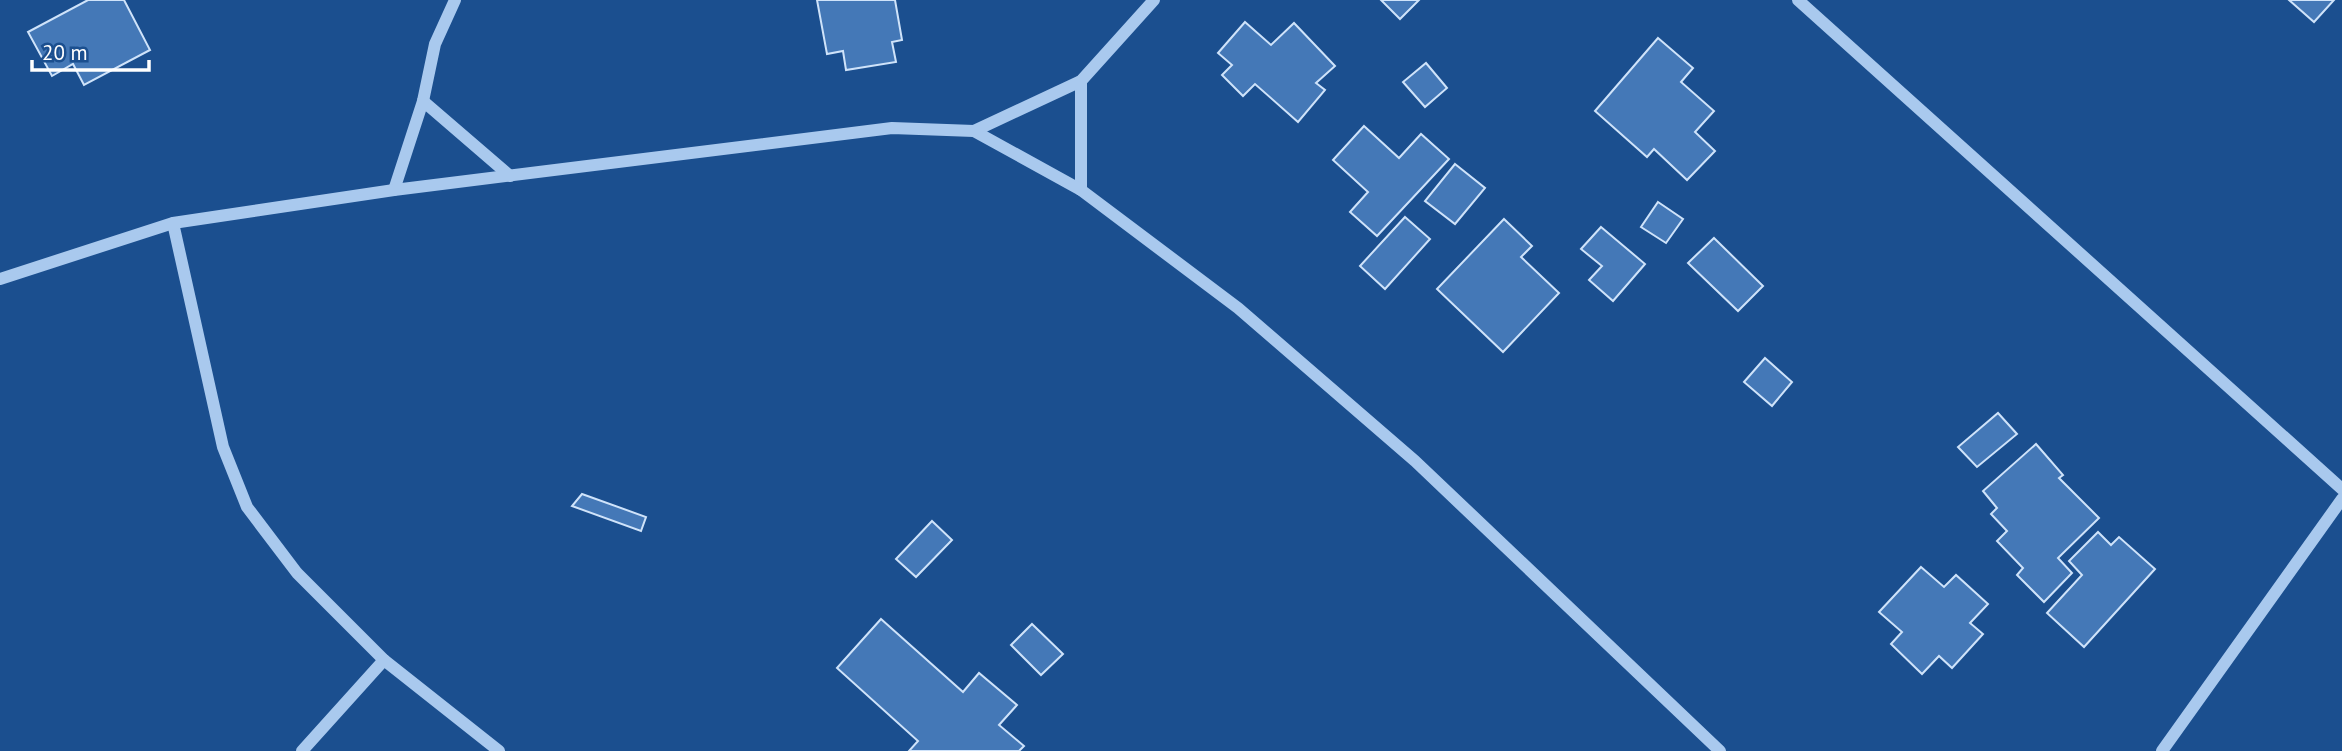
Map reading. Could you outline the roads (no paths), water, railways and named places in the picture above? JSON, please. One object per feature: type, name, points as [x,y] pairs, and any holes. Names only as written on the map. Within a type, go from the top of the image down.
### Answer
[{"type":"street","points":[[394,190],[423,102],[435,44],[455,0]]},
{"type":"street","points":[[974,131],[1081,81],[1154,0]]},
{"type":"street","points":[[1798,0],[2342,489]]},
{"type":"street","points":[[1081,81],[1081,190]]},
{"type":"street","points":[[423,102],[510,176]]},
{"type":"street","points":[[0,279],[173,223],[394,190],[892,128],[974,131],[1081,190],[1238,308],[1415,461],[1720,751]]},
{"type":"street","points":[[173,223],[223,447],[247,507],[297,573],[384,660],[499,751]]},
{"type":"street","points":[[2162,751],[2342,499]]},
{"type":"street","points":[[302,751],[384,660]]}]
